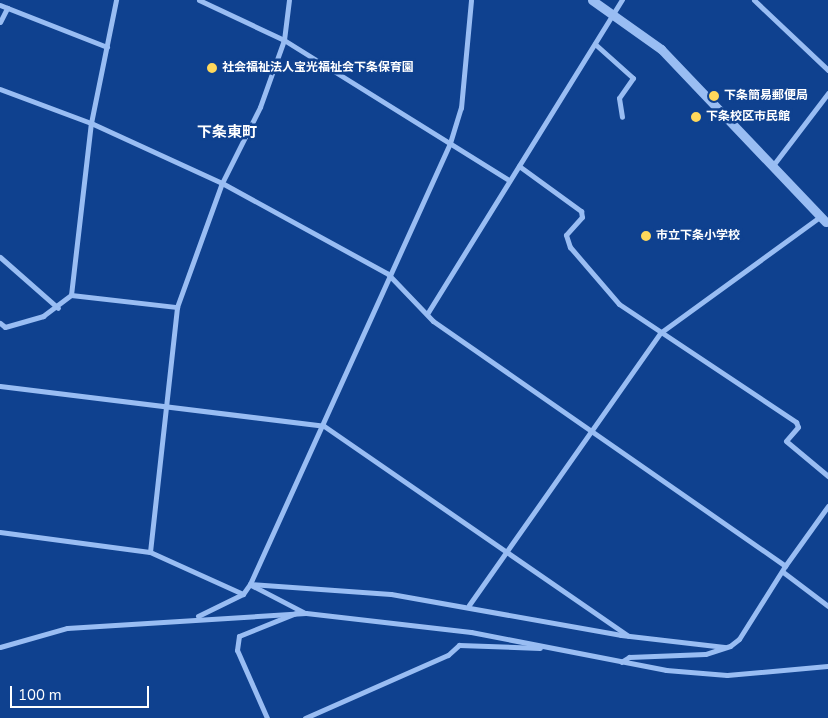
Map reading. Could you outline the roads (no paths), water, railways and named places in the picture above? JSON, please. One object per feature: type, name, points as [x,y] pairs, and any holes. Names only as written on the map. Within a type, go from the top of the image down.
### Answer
[{"type":"street","points":[[0,324],[5,327],[33,319],[58,308],[71,294],[91,123],[116,0]]},
{"type":"street","points":[[198,0],[284,40],[509,180]]},
{"type":"street","points":[[150,552],[177,307],[222,183],[260,107],[284,40],[289,0]]},
{"type":"street","points":[[195,618],[243,594],[250,584],[319,424],[450,143],[461,108],[471,0]]},
{"type":"street","points":[[469,605],[506,549],[660,333],[826,221],[774,164],[661,49],[592,0]]},
{"type":"street","points":[[427,314],[622,0]]},
{"type":"street","points":[[754,0],[828,70]]},
{"type":"street","points":[[0,5],[107,47]]},
{"type":"street","points":[[0,22],[7,8]]},
{"type":"street","points":[[596,44],[633,78],[619,98],[622,117]]},
{"type":"street","points":[[0,89],[91,123],[222,183],[388,274],[427,314],[590,431],[785,566]]},
{"type":"street","points":[[774,164],[828,93]]},
{"type":"street","points":[[519,166],[581,211],[582,218],[566,236],[570,248],[619,304],[796,422],[798,427],[786,441],[828,476]]},
{"type":"street","points":[[0,258],[58,308]]},
{"type":"street","points":[[71,294],[177,307]]},
{"type":"street","points":[[0,386],[319,424],[506,549],[628,636]]},
{"type":"street","points":[[621,662],[727,647],[739,639],[783,572],[785,566],[828,508]]},
{"type":"street","points":[[0,532],[150,552],[243,594]]},
{"type":"street","points":[[783,572],[828,606]]},
{"type":"street","points":[[250,584],[391,594],[469,605],[628,636],[727,647]]},
{"type":"street","points":[[250,584],[306,613]]},
{"type":"street","points":[[268,718],[238,642],[246,631],[291,618],[296,613]]},
{"type":"street","points":[[0,647],[67,628],[195,618],[306,613],[471,632],[621,662],[726,674],[828,666]]},
{"type":"street","points":[[305,718],[448,655],[459,644],[546,647]]},
{"type":"place","name":"社会福祉法人宝光福祉会下条保育園","points":[[212,68]]},
{"type":"place","name":"下条簡易郵便局","points":[[714,96]]},
{"type":"place","name":"下条校区市民館","points":[[696,117]]},
{"type":"place","name":"市立下条小学校","points":[[646,236]]},
{"type":"district","name":"下条東町","points":[[227,133]]}]
